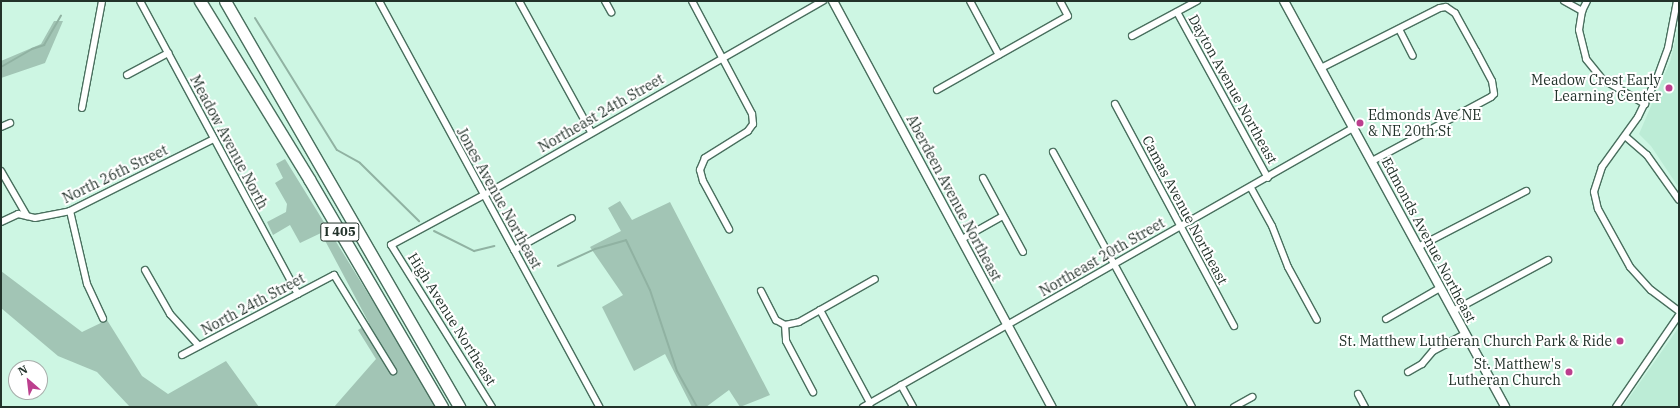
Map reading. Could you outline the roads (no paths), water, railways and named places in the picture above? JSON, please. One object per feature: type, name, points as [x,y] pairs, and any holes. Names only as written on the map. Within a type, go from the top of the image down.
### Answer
[{"type":"highway","points":[[200,1],[236,57]]},
{"type":"highway","name":"I 405","points":[[204,1],[442,407]]},
{"type":"highway","name":"I 405","points":[[225,1],[274,89],[460,407]]},
{"type":"highway","points":[[229,1],[274,89]]},
{"type":"street","points":[[82,108],[102,1]]},
{"type":"street","name":"Meadow Avenue North","points":[[140,1],[298,294]]},
{"type":"street","name":"Jones Avenue Northeast","points":[[379,1],[599,407]]},
{"type":"street","points":[[519,1],[591,132]]},
{"type":"street","points":[[605,1],[611,12]]},
{"type":"street","points":[[692,1],[750,109],[753,124],[744,134],[710,153],[701,164],[702,180],[729,229]]},
{"type":"street","name":"Northeast 24th Street","points":[[392,245],[484,195],[722,57],[823,1]]},
{"type":"street","name":"Aberdeen Avenue Northeast","points":[[833,1],[1052,407]]},
{"type":"street","points":[[970,1],[999,55]]},
{"type":"street","points":[[936,90],[1068,16],[1060,1]]},
{"type":"street","points":[[1132,36],[1197,1]]},
{"type":"street","name":"Edmonds Avenue Northeast","points":[[1284,1],[1505,407]]},
{"type":"street","points":[[1564,1],[1582,11]]},
{"type":"street","points":[[1588,1],[1582,11],[1580,40],[1591,68],[1602,79],[1645,104]]},
{"type":"street","points":[[1677,1],[1668,48],[1645,104],[1598,175],[1595,201],[1630,267],[1651,290],[1679,311]]},
{"type":"street","points":[[1321,68],[1446,7],[1460,20],[1492,81],[1494,94],[1487,100],[1372,161]]},
{"type":"street","name":"Dayton Avenue Northeast","points":[[1177,12],[1268,178]]},
{"type":"street","points":[[1399,29],[1413,56]]},
{"type":"street","points":[[127,76],[168,53]]},
{"type":"street","name":"Camas Avenue Northeast","points":[[1115,104],[1234,326]]},
{"type":"street","points":[[1,127],[10,123]]},
{"type":"street","name":"Northeast 20th Street","points":[[863,407],[1180,226],[1251,188],[1353,128]]},
{"type":"street","points":[[1625,136],[1647,155],[1679,200]]},
{"type":"street","name":"North 26th Street","points":[[1,222],[18,214],[35,218],[70,212],[214,140]]},
{"type":"street","points":[[1053,152],[1192,407]]},
{"type":"street","points":[[1,171],[27,216]]},
{"type":"street","points":[[983,178],[1023,252]]},
{"type":"street","points":[[1251,188],[1272,226],[1288,267],[1317,320]]},
{"type":"street","points":[[1418,247],[1526,191]]},
{"type":"street","points":[[70,212],[85,278],[103,318]]},
{"type":"street","points":[[962,239],[1003,216]]},
{"type":"street","points":[[514,250],[572,218]]},
{"type":"street","name":"High Avenue Northeast","points":[[392,245],[492,407]]},
{"type":"street","points":[[1452,311],[1548,260]]},
{"type":"street","points":[[145,270],[170,314],[199,346]]},
{"type":"street","name":"North 24th Street","points":[[182,355],[334,275],[393,371]]},
{"type":"street","points":[[761,291],[776,320],[785,325],[794,324],[875,279]]},
{"type":"street","points":[[1386,319],[1440,288]]},
{"type":"street","points":[[820,310],[870,403]]},
{"type":"street","points":[[1616,407],[1679,315]]},
{"type":"street","points":[[785,325],[786,341],[813,392]]},
{"type":"street","points":[[1408,372],[1422,364],[1433,351],[1465,334]]},
{"type":"street","points":[[901,385],[913,407]]},
{"type":"street","points":[[1358,394],[1365,407]]},
{"type":"street","points":[[1234,407],[1252,397]]},
{"type":"waterway","points":[[1,67],[32,49],[44,45],[61,16]]},
{"type":"waterway","points":[[255,18],[337,150],[360,163],[419,221]]},
{"type":"waterway","points":[[434,231],[474,251],[494,246]]},
{"type":"waterway","points":[[558,266],[595,249],[626,240],[650,290],[677,371],[697,407]]},
{"type":"place","name":"Meadow Crest Early Learning Center","points":[[1669,88]]},
{"type":"place","name":"Edmonds Ave NE & NE 20th St","points":[[1360,123]]},
{"type":"place","name":"St. Matthew Lutheran Church Park & Ride","points":[[1620,341]]},
{"type":"place","name":"St. Matthew's Lutheran Church","points":[[1569,372]]}]
